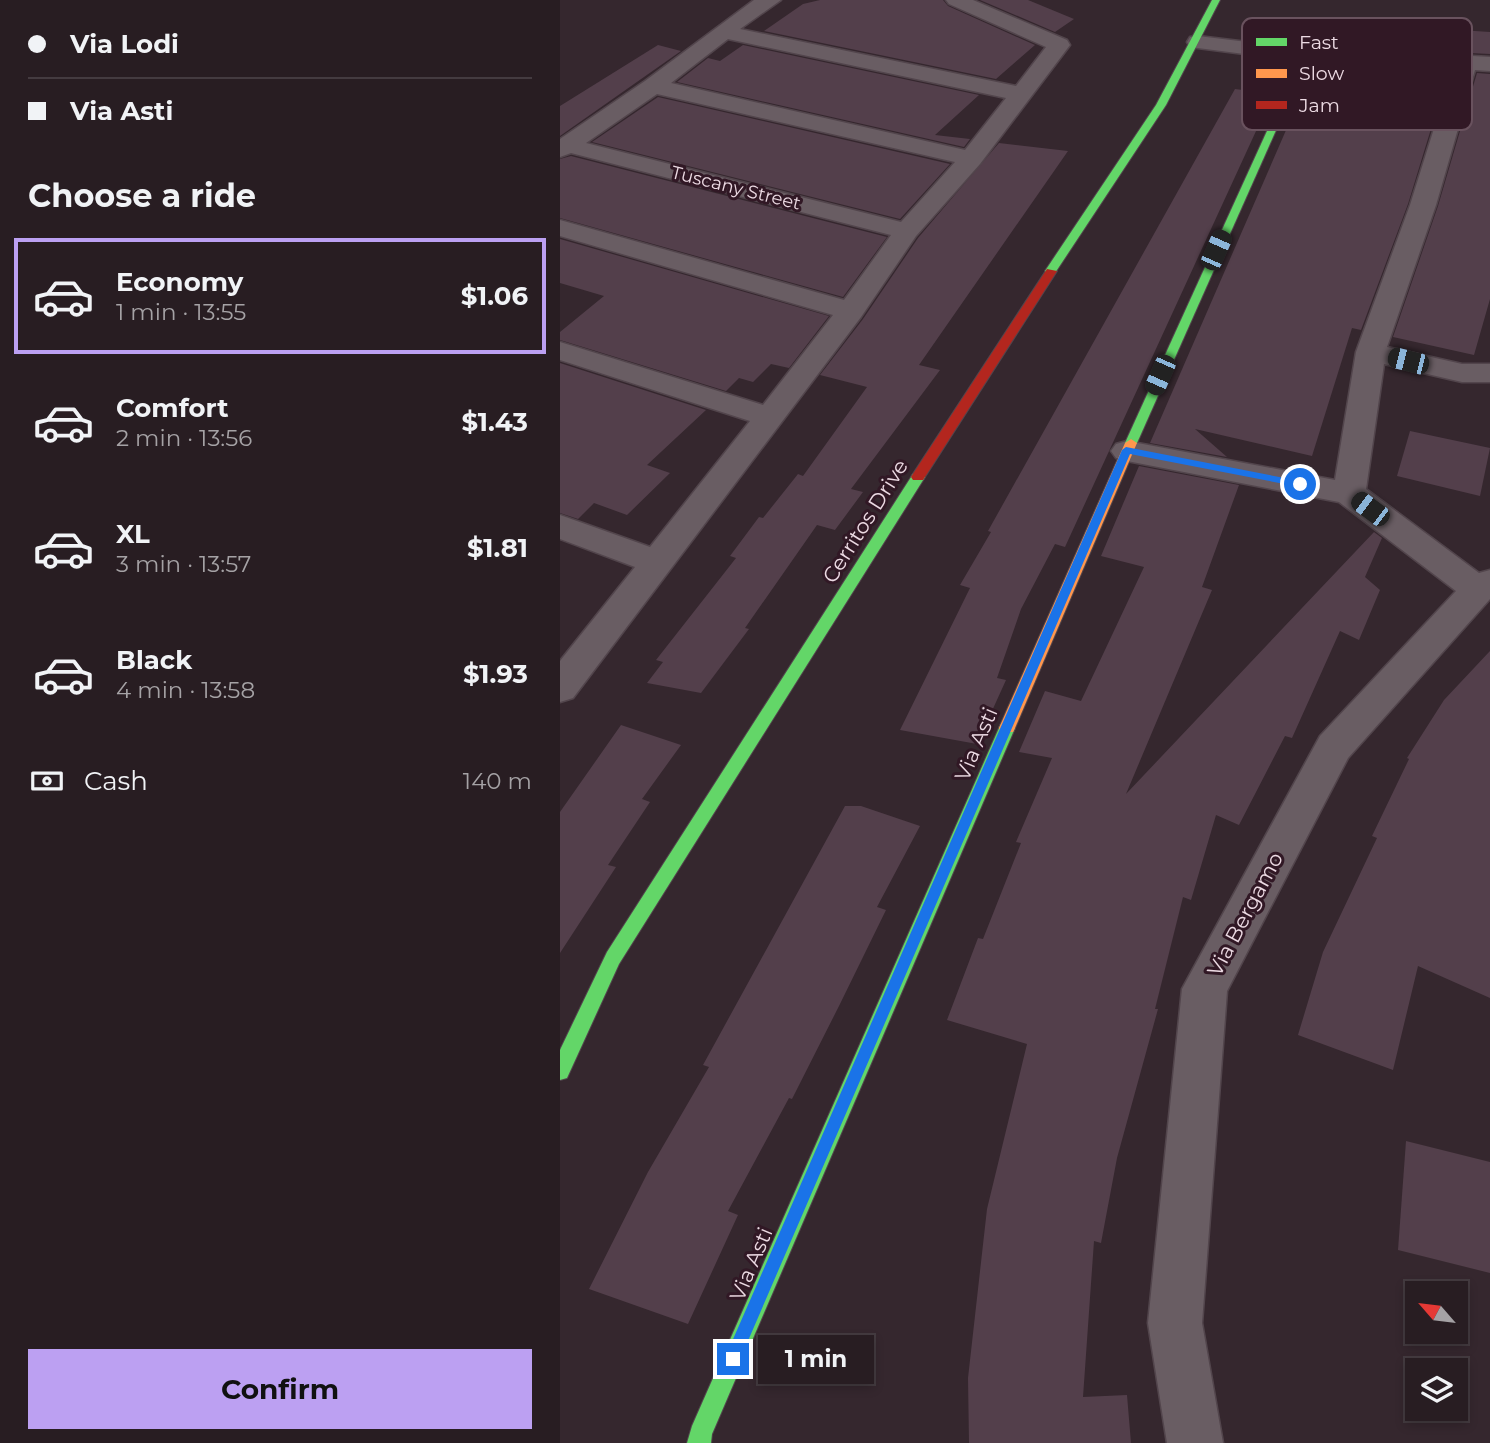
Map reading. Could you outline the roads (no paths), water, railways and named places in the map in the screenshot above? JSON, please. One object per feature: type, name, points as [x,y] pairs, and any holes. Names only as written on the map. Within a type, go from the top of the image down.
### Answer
[{"type":"street","points":[[563,147],[653,86],[757,6],[771,0]]},
{"type":"street","points":[[560,688],[851,311],[907,231],[971,159],[1059,45],[956,0]]},
{"type":"street","name":"Cerritos Drive","points":[[560,1071],[613,958],[997,352],[1128,157],[1198,42],[1216,0]]},
{"type":"street","points":[[725,33],[1021,94]]},
{"type":"street","points":[[1198,42],[1242,47]]},
{"type":"street","points":[[653,86],[971,159]]},
{"type":"street","name":"Via Asti","points":[[699,1443],[700,1434],[1126,450],[1271,130]]},
{"type":"street","points":[[1349,493],[1371,352],[1452,130]]},
{"type":"street","name":"Tuscany Street","points":[[563,147],[907,231]]},
{"type":"street","points":[[560,228],[851,311]]},
{"type":"street","points":[[560,351],[770,416]]},
{"type":"street","points":[[1371,352],[1462,373],[1490,373]]},
{"type":"street","points":[[1126,450],[1349,493],[1484,586]]},
{"type":"street","points":[[560,526],[657,562]]},
{"type":"street","name":"Via Bergamo","points":[[1195,1443],[1175,1323],[1205,989],[1334,747],[1484,586]]}]
